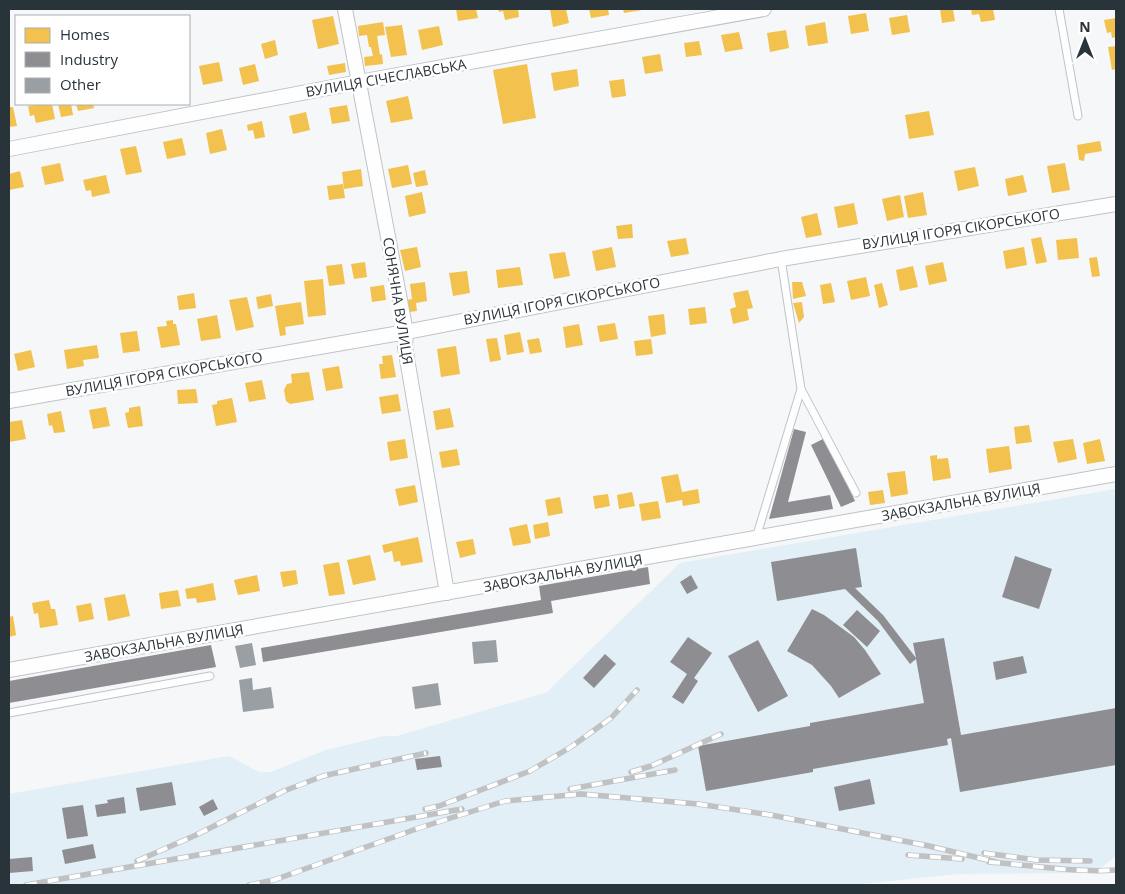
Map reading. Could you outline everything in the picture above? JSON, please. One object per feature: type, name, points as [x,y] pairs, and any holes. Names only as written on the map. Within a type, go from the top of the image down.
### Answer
[{"type":"street","name":"СОНЯЧНА ВУЛИЦЯ","points":[[345,9],[406,332],[405,347],[447,593]]},
{"type":"street","name":"ВУЛИЦЯ СІЧЕСЛАВСЬКА","points":[[9,149],[359,82],[764,9]]},
{"type":"street","name":"ВУЛИЦЯ ІГОРЯ СІКОРСЬКОГО","points":[[9,401],[406,332],[781,260],[1116,204]]},
{"type":"street","name":"ЗАВОКЗАЛЬНА ВУЛИЦЯ","points":[[9,670],[1116,474]]},
{"type":"lane","points":[[1059,9],[1078,116]]},
{"type":"lane","points":[[781,260],[800,389],[856,493]]},
{"type":"lane","points":[[756,538],[800,389]]},
{"type":"lane","points":[[9,713],[210,676]]},
{"type":"shaded area","points":[[1116,489],[1116,858],[1113,858],[1095,873],[958,874],[852,885],[9,885],[9,794],[229,756],[259,772],[271,772],[326,750],[384,736],[397,736],[548,692],[680,563]]},
{"type":"building: Homes","points":[[456,9],[476,9],[478,18],[458,21]]},
{"type":"building: Homes","points":[[498,9],[518,9],[519,17],[505,20],[503,11],[499,12]]},
{"type":"building: Homes","points":[[550,9],[566,9],[569,23],[553,27]]},
{"type":"building: Homes","points":[[589,9],[608,9],[609,15],[591,18]]},
{"type":"building: Homes","points":[[623,9],[642,9],[642,10],[624,13]]},
{"type":"building: Homes","points":[[940,9],[953,9],[955,21],[942,23]]},
{"type":"building: Homes","points":[[971,9],[993,9],[995,20],[981,22],[979,14],[972,15]]},
{"type":"building: Homes","points":[[866,13],[869,31],[851,34],[848,16]]},
{"type":"building: Homes","points":[[907,15],[910,32],[892,35],[889,18]]},
{"type":"building: Homes","points":[[333,16],[339,44],[318,49],[312,20]]},
{"type":"building: Homes","points":[[1116,18],[1116,37],[1112,38],[1111,32],[1107,33],[1104,20]]},
{"type":"building: Homes","points":[[383,22],[385,35],[377,36],[383,64],[365,66],[364,57],[373,56],[367,35],[359,36],[358,26]]},
{"type":"building: Homes","points":[[825,22],[828,43],[808,46],[805,26]]},
{"type":"building: Homes","points":[[402,25],[407,55],[391,57],[385,27]]},
{"type":"building: Homes","points":[[439,26],[443,45],[422,50],[418,30]]},
{"type":"building: Homes","points":[[786,30],[789,48],[770,52],[767,33]]},
{"type":"building: Homes","points":[[739,32],[743,49],[725,52],[721,35]]},
{"type":"building: Homes","points":[[275,40],[278,55],[265,59],[261,44]]},
{"type":"building: Homes","points":[[699,41],[702,55],[686,57],[684,43]]},
{"type":"building: Homes","points":[[1116,46],[1116,69],[1112,70],[1108,47]]},
{"type":"building: Homes","points":[[660,54],[663,71],[645,74],[642,57]]},
{"type":"building: Homes","points":[[219,62],[223,81],[203,85],[199,66]]},
{"type":"building: Homes","points":[[345,63],[346,72],[329,75],[327,66]]},
{"type":"building: Homes","points":[[255,64],[259,81],[243,85],[239,68]]},
{"type":"building: Homes","points":[[527,64],[536,118],[503,124],[493,70]]},
{"type":"building: Homes","points":[[577,69],[579,86],[554,91],[551,73]]},
{"type":"building: Homes","points":[[624,79],[626,96],[612,98],[609,81]]},
{"type":"building: Homes","points":[[408,96],[413,119],[391,123],[386,101]]},
{"type":"building: Homes","points":[[52,105],[55,119],[36,123],[34,115],[30,116],[28,106]]},
{"type":"building: Homes","points":[[58,105],[71,105],[73,115],[61,117]]},
{"type":"building: Homes","points":[[76,105],[93,105],[94,108],[78,111]]},
{"type":"building: Homes","points":[[347,105],[350,121],[332,124],[329,108]]},
{"type":"building: Homes","points":[[9,107],[13,107],[17,126],[9,127]]},
{"type":"building: Homes","points":[[929,111],[934,135],[909,139],[905,115]]},
{"type":"building: Homes","points":[[306,112],[310,130],[293,134],[289,116]]},
{"type":"building: Homes","points":[[262,121],[265,137],[255,139],[253,130],[248,131],[247,125]]},
{"type":"building: Homes","points":[[222,129],[227,150],[210,154],[206,133]]},
{"type":"building: Homes","points":[[182,138],[186,155],[167,159],[163,142]]},
{"type":"building: Homes","points":[[1100,141],[1102,151],[1085,154],[1084,161],[1079,160],[1077,145]]},
{"type":"building: Homes","points":[[136,146],[142,172],[126,175],[120,149]]},
{"type":"building: Homes","points":[[60,163],[64,181],[45,185],[41,167]]},
{"type":"building: Homes","points":[[1065,163],[1070,190],[1052,193],[1047,166]]},
{"type":"building: Homes","points":[[408,165],[412,184],[392,188],[388,169]]},
{"type":"building: Homes","points":[[975,167],[979,186],[958,191],[954,171]]},
{"type":"building: Homes","points":[[361,169],[363,186],[344,189],[342,172]]},
{"type":"building: Homes","points":[[425,170],[428,185],[416,187],[413,173]]},
{"type":"building: Homes","points":[[20,171],[24,187],[9,190],[9,174]]},
{"type":"building: Homes","points":[[106,175],[110,193],[92,197],[91,190],[86,191],[83,180]]},
{"type":"building: Homes","points":[[1023,175],[1027,192],[1008,196],[1005,179]]},
{"type":"building: Homes","points":[[343,184],[345,198],[329,200],[327,186]]},
{"type":"building: Homes","points":[[422,192],[426,213],[409,217],[405,196]]},
{"type":"building: Homes","points":[[923,192],[927,215],[908,218],[904,196]]},
{"type":"building: Homes","points":[[900,195],[904,217],[887,221],[882,199]]},
{"type":"building: Homes","points":[[854,203],[858,224],[838,228],[834,207]]},
{"type":"building: Homes","points":[[817,213],[822,235],[806,238],[801,217]]},
{"type":"building: Homes","points":[[632,224],[633,238],[618,239],[616,226]]},
{"type":"building: Homes","points":[[1041,237],[1047,262],[1036,264],[1031,239]]},
{"type":"building: Homes","points":[[686,238],[689,254],[671,257],[667,241]]},
{"type":"building: Homes","points":[[1077,238],[1079,258],[1058,260],[1056,240]]},
{"type":"building: Homes","points":[[417,247],[421,267],[405,271],[400,250]]},
{"type":"building: Homes","points":[[612,247],[616,267],[596,271],[592,251]]},
{"type":"building: Homes","points":[[1024,247],[1027,265],[1006,269],[1003,251]]},
{"type":"building: Homes","points":[[565,252],[570,276],[554,279],[549,254]]},
{"type":"building: Homes","points":[[1097,257],[1100,276],[1092,277],[1089,258]]},
{"type":"building: Homes","points":[[365,262],[367,277],[354,279],[351,264]]},
{"type":"building: Homes","points":[[943,262],[947,281],[929,285],[925,266]]},
{"type":"building: Homes","points":[[342,264],[345,284],[329,286],[326,266]]},
{"type":"building: Homes","points":[[913,266],[918,287],[900,291],[896,270]]},
{"type":"building: Homes","points":[[520,267],[523,285],[498,288],[496,270]]},
{"type":"building: Homes","points":[[467,271],[470,293],[453,296],[449,273]]},
{"type":"building: Homes","points":[[866,277],[870,296],[851,300],[847,281]]},
{"type":"building: Homes","points":[[323,279],[326,315],[308,317],[304,281]]},
{"type":"building: Homes","points":[[425,282],[427,301],[416,303],[417,311],[409,312],[407,300],[412,299],[410,284]]},
{"type":"building: Homes","points":[[792,282],[802,282],[806,296],[793,299]]},
{"type":"building: Homes","points":[[831,283],[835,302],[823,304],[820,285]]},
{"type":"building: Homes","points":[[882,283],[888,305],[879,308],[874,285]]},
{"type":"building: Homes","points":[[384,285],[386,300],[372,302],[370,287]]},
{"type":"building: Homes","points":[[748,290],[753,308],[747,309],[749,320],[733,324],[730,309],[736,307],[733,293]]},
{"type":"building: Homes","points":[[194,293],[196,308],[179,310],[177,296]]},
{"type":"building: Homes","points":[[271,294],[273,306],[258,309],[256,297]]},
{"type":"building: Homes","points":[[247,297],[254,327],[236,331],[229,300]]},
{"type":"building: Homes","points":[[301,302],[304,324],[285,327],[286,335],[280,336],[275,306]]},
{"type":"building: Homes","points":[[802,302],[804,317],[799,323],[793,303]]},
{"type":"building: Homes","points":[[705,307],[707,323],[690,325],[688,309]]},
{"type":"building: Homes","points":[[664,314],[666,334],[651,337],[648,316]]},
{"type":"building: Homes","points":[[217,315],[221,338],[201,341],[197,319]]},
{"type":"building: Homes","points":[[173,320],[173,324],[176,324],[180,345],[161,348],[157,327],[167,326],[166,321]]},
{"type":"building: Homes","points":[[615,323],[618,339],[600,342],[597,326]]},
{"type":"building: Homes","points":[[579,324],[583,345],[566,348],[563,327]]},
{"type":"building: Homes","points":[[137,331],[140,351],[123,353],[120,333]]},
{"type":"building: Homes","points":[[520,332],[524,352],[507,355],[504,335]]},
{"type":"building: Homes","points":[[497,338],[501,360],[490,362],[486,339]]},
{"type":"building: Homes","points":[[539,338],[542,352],[530,354],[527,340]]},
{"type":"building: Homes","points":[[651,339],[653,354],[636,356],[634,341]]},
{"type":"building: Homes","points":[[97,345],[99,358],[83,360],[84,366],[67,369],[64,350]]},
{"type":"building: Homes","points":[[456,346],[460,374],[441,377],[437,349]]},
{"type":"building: Homes","points":[[31,350],[35,367],[18,371],[14,354]]},
{"type":"building: Homes","points":[[392,355],[396,377],[381,379],[379,364],[383,364],[382,356]]},
{"type":"building: Homes","points":[[339,366],[343,388],[326,391],[322,369]]},
{"type":"building: Homes","points":[[309,372],[314,400],[290,404],[286,401],[284,390],[287,384],[292,383],[291,374]]},
{"type":"building: Homes","points":[[262,380],[266,399],[249,402],[245,383]]},
{"type":"building: Homes","points":[[196,389],[198,403],[178,404],[177,390]]},
{"type":"building: Homes","points":[[398,394],[401,411],[382,414],[379,397]]},
{"type":"building: Homes","points":[[232,398],[237,422],[216,426],[212,405],[217,404],[217,401]]},
{"type":"building: Homes","points":[[140,406],[143,426],[128,428],[125,413],[129,412],[129,408]]},
{"type":"building: Homes","points":[[106,407],[110,426],[93,429],[89,410]]},
{"type":"building: Homes","points":[[450,408],[454,427],[436,430],[433,411]]},
{"type":"building: Homes","points":[[61,411],[65,432],[54,433],[52,425],[49,426],[47,414]]},
{"type":"building: Homes","points":[[22,420],[26,439],[9,442],[9,422]]},
{"type":"building: Homes","points":[[1029,425],[1032,442],[1016,444],[1014,427]]},
{"type":"building: Homes","points":[[405,439],[408,458],[390,461],[387,442]]},
{"type":"building: Homes","points":[[1073,439],[1077,459],[1058,463],[1053,442]]},
{"type":"building: Homes","points":[[1100,439],[1105,461],[1087,464],[1083,443]]},
{"type":"building: Homes","points":[[1009,446],[1012,469],[989,473],[986,449]]},
{"type":"building: Homes","points":[[457,449],[460,465],[442,468],[439,452]]},
{"type":"building: Homes","points":[[937,455],[937,459],[948,458],[951,478],[933,481],[930,456]]},
{"type":"building: Homes","points":[[905,471],[908,494],[891,497],[887,473]]},
{"type":"building: Homes","points":[[678,474],[682,492],[698,489],[700,503],[683,506],[682,500],[666,503],[661,477]]},
{"type":"building: Homes","points":[[415,485],[418,502],[399,506],[395,489]]},
{"type":"building: Homes","points":[[883,490],[885,503],[870,505],[868,492]]},
{"type":"building: Homes","points":[[632,492],[635,506],[619,509],[617,495]]},
{"type":"building: Homes","points":[[608,494],[610,506],[595,509],[593,496]]},
{"type":"building: Homes","points":[[560,497],[563,513],[548,516],[545,500]]},
{"type":"building: Homes","points":[[658,501],[661,518],[642,521],[639,504]]},
{"type":"building: Homes","points":[[548,522],[550,536],[535,539],[533,525]]},
{"type":"building: Homes","points":[[527,524],[531,543],[513,546],[509,528]]},
{"type":"building: Homes","points":[[418,537],[423,562],[401,566],[400,561],[394,562],[392,551],[384,553],[382,545]]},
{"type":"building: Homes","points":[[473,539],[476,554],[460,558],[456,542]]},
{"type":"building: Homes","points":[[370,555],[376,580],[353,585],[347,560]]},
{"type":"building: Homes","points":[[339,562],[345,594],[329,596],[323,565]]},
{"type":"building: Homes","points":[[296,570],[298,584],[283,587],[280,572]]},
{"type":"building: Homes","points":[[257,575],[260,591],[238,595],[234,580]]},
{"type":"building: Homes","points":[[213,583],[216,600],[197,603],[196,598],[187,599],[185,589]]},
{"type":"building: Homes","points":[[178,590],[181,606],[161,609],[159,593]]},
{"type":"building: Homes","points":[[125,594],[130,616],[108,621],[104,598]]},
{"type":"building: Homes","points":[[49,600],[51,609],[55,609],[58,625],[40,628],[38,613],[34,614],[32,603]]},
{"type":"building: Homes","points":[[91,603],[94,619],[79,622],[76,606]]},
{"type":"building: Homes","points":[[13,616],[16,635],[9,637],[9,617]]},
{"type":"building: Industry","points":[[794,429],[806,432],[788,502],[830,495],[833,509],[769,519]]},
{"type":"building: Industry","points":[[825,438],[855,501],[841,507],[811,445]]},
{"type":"building: Industry","points":[[856,548],[862,587],[855,588],[883,615],[916,658],[913,643],[944,638],[961,735],[1116,708],[1116,765],[960,792],[951,738],[947,739],[948,745],[813,769],[813,772],[706,791],[698,746],[810,726],[810,723],[924,703],[916,659],[910,664],[878,621],[845,589],[777,601],[771,562]]},
{"type":"building: Industry","points":[[1015,556],[1052,569],[1039,609],[1002,597]]},
{"type":"building: Industry","points":[[648,567],[650,584],[551,601],[553,613],[263,662],[261,648],[541,600],[539,586]]},
{"type":"building: Industry","points":[[691,575],[698,588],[687,594],[680,582]]},
{"type":"building: Industry","points":[[812,609],[824,615],[854,637],[881,674],[839,698],[812,665],[787,651]]},
{"type":"building: Industry","points":[[857,610],[880,631],[867,647],[843,625]]},
{"type":"building: Industry","points":[[688,637],[712,653],[694,678],[698,681],[683,704],[672,697],[687,674],[670,662]]},
{"type":"building: Industry","points":[[758,640],[788,696],[758,712],[728,656]]},
{"type":"building: Industry","points":[[211,645],[216,667],[9,703],[9,681]]},
{"type":"building: Industry","points":[[605,654],[616,664],[594,688],[583,678]]},
{"type":"building: Industry","points":[[1023,656],[1027,673],[996,680],[993,662]]},
{"type":"building: Industry","points":[[440,756],[442,767],[417,770],[415,759]]},
{"type":"building: Industry","points":[[870,779],[875,804],[839,811],[834,787]]},
{"type":"building: Industry","points":[[172,782],[176,805],[140,811],[136,788]]},
{"type":"building: Industry","points":[[124,797],[126,813],[97,817],[95,805],[108,803],[107,800]]},
{"type":"building: Industry","points":[[213,799],[218,809],[204,816],[199,807]]},
{"type":"building: Industry","points":[[83,805],[88,836],[67,839],[62,808]]},
{"type":"building: Industry","points":[[93,844],[96,858],[65,864],[62,850]]},
{"type":"building: Industry","points":[[32,857],[33,871],[9,873],[9,859]]},
{"type":"building: Other","points":[[496,640],[498,662],[474,664],[472,642]]},
{"type":"building: Other","points":[[252,643],[256,665],[240,668],[235,646]]},
{"type":"building: Other","points":[[252,678],[253,690],[271,687],[274,708],[243,712],[239,680]]},
{"type":"building: Other","points":[[438,683],[441,705],[415,709],[412,687]]},
{"type":"railway","points":[[425,809],[439,806],[530,771],[571,747],[611,718],[637,690]]},
{"type":"railway","points":[[631,772],[651,766],[721,734]]},
{"type":"railway","points":[[137,861],[196,835],[284,791],[323,776],[426,753]]},
{"type":"railway","points":[[570,789],[675,770]]},
{"type":"railway","points":[[249,885],[274,880],[419,828],[505,801],[581,794],[698,804],[771,815],[929,846],[996,862]]},
{"type":"railway","points":[[26,885],[462,809]]},
{"type":"railway","points":[[984,853],[1037,860],[1090,861]]},
{"type":"railway","points":[[908,855],[962,859]]},
{"type":"railway","points":[[989,862],[1068,870],[1116,870]]}]
